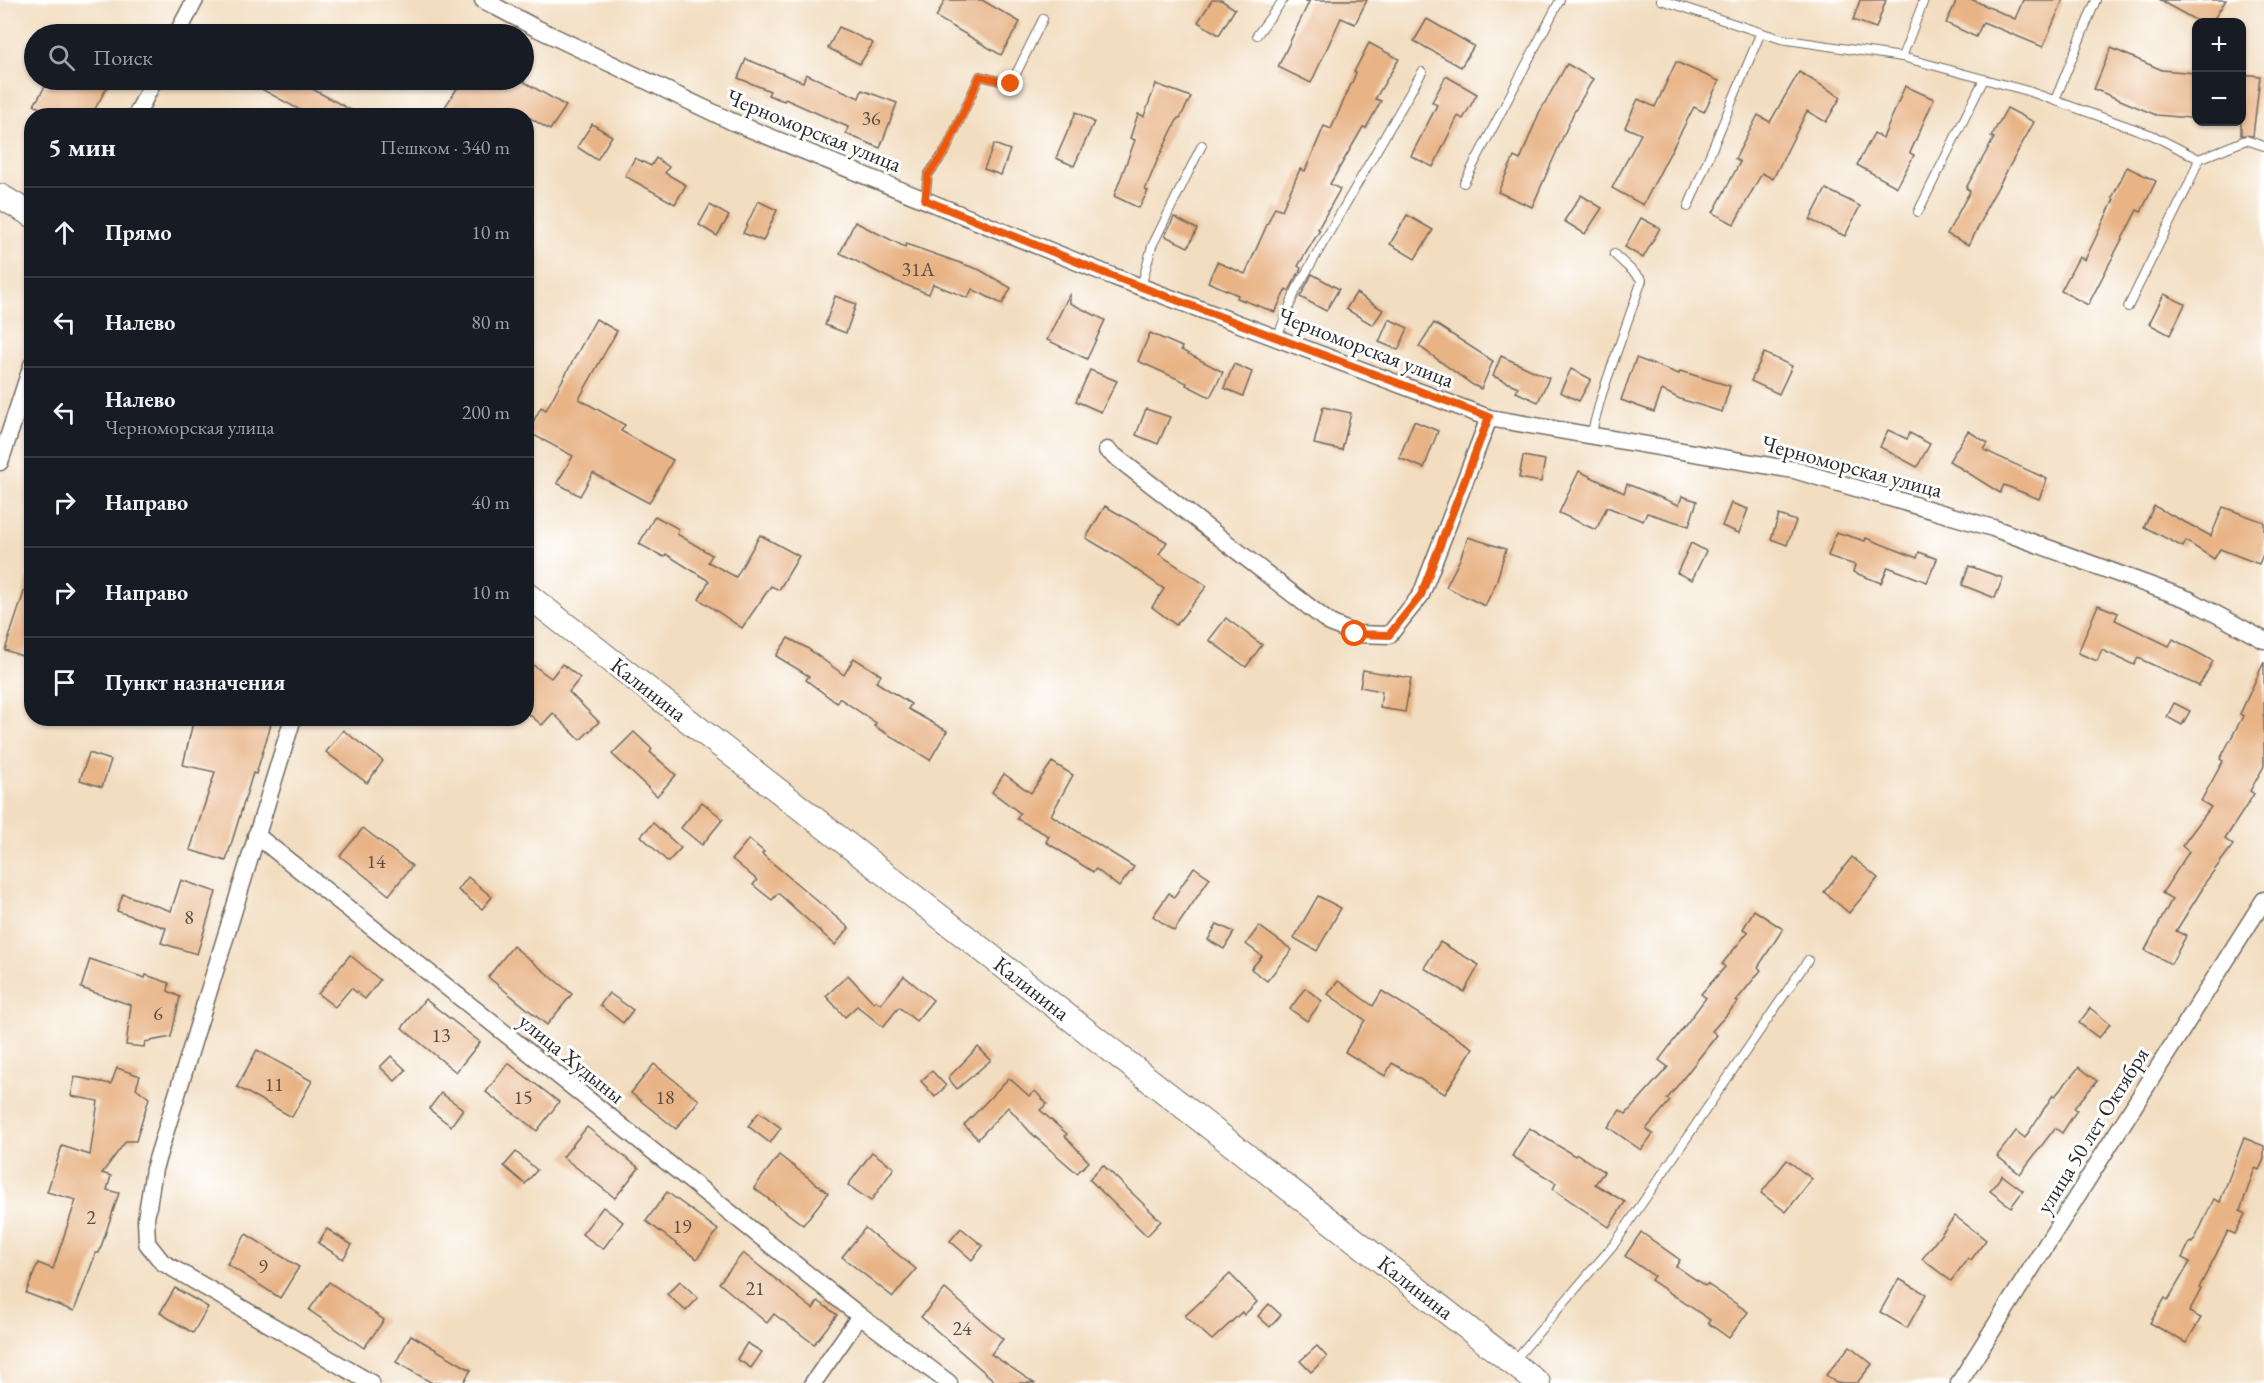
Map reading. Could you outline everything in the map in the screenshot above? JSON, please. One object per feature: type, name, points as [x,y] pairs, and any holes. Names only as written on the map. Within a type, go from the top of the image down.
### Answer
[{"type":"street","points":[[182,24],[195,0]]},
{"type":"street","name":"Черноморская улица","points":[[483,0],[528,24]]},
{"type":"street","name":"Черноморская улица","points":[[534,27],[733,122],[1141,287],[1489,417],[1794,470],[1993,528],[2190,600],[2264,640]]},
{"type":"street","points":[[140,108],[149,90]]},
{"type":"street","points":[[0,196],[24,210]]},
{"type":"street","points":[[0,462],[24,389]]},
{"type":"street","points":[[1107,450],[1330,623],[1355,634],[1389,635],[1421,595],[1489,417]]},
{"type":"street","name":"Калинина","points":[[534,600],[1539,1383]]},
{"type":"street","points":[[290,726],[154,1169],[146,1220],[147,1243],[162,1262],[371,1383]]},
{"type":"street","name":"улица Худыны","points":[[256,835],[860,1316],[949,1383]]},
{"type":"street","name":"улица 50 лет Октября","points":[[1959,1383],[2264,900]]},
{"type":"street","points":[[813,1383],[860,1316]]},
{"type":"lane","points":[[1257,35],[1283,0]]},
{"type":"lane","points":[[1464,183],[1560,0]]},
{"type":"lane","points":[[1661,0],[1781,39],[1902,57],[1984,79],[2055,100],[2152,135],[2199,159]]},
{"type":"lane","points":[[1902,57],[1924,0]]},
{"type":"lane","points":[[2055,100],[2096,0]]},
{"type":"lane","points":[[925,200],[928,175],[946,150],[980,76],[1011,84],[1043,19]]},
{"type":"lane","points":[[1688,207],[1761,32]]},
{"type":"lane","points":[[1277,338],[1296,290],[1422,72]]},
{"type":"lane","points":[[1918,212],[1984,79]]},
{"type":"lane","points":[[2128,307],[2199,159],[2246,140],[2264,146]]},
{"type":"lane","points":[[1141,287],[1152,246],[1202,145]]},
{"type":"lane","points":[[1592,435],[1602,394],[1642,280],[1614,254]]},
{"type":"lane","points":[[1512,1363],[1615,1243],[1808,960]]},
{"type":"building","points":[[945,0],[982,0],[1020,22],[1001,55],[936,17]]},
{"type":"building","points":[[1212,0],[1221,0],[1235,9],[1219,35],[1198,22]]},
{"type":"building","points":[[1304,0],[1367,0],[1355,24],[1341,18],[1311,83],[1278,67],[1309,2]]},
{"type":"building","points":[[1860,0],[1886,0],[1876,28],[1853,20]]},
{"type":"building","points":[[1957,0],[1973,0],[2015,19],[2023,0],[2063,0],[2043,47],[1983,22],[1976,37],[1946,23]]},
{"type":"building","points":[[2159,0],[2226,0],[2215,18],[2192,18]]},
{"type":"building","points":[[1427,19],[1474,46],[1461,67],[1414,41]]},
{"type":"building","points":[[839,27],[873,43],[860,64],[828,48]]},
{"type":"building","points":[[1369,43],[1399,59],[1375,99],[1381,101],[1330,184],[1340,189],[1318,229],[1320,230],[1298,266],[1301,268],[1289,291],[1286,289],[1275,312],[1237,298],[1238,295],[1208,282],[1217,262],[1245,274],[1275,207],[1282,210],[1300,169],[1305,171],[1324,126],[1331,129],[1356,73],[1354,72]]},
{"type":"building","points":[[2111,48],[2162,70],[2192,73],[2190,118],[2156,115],[2094,89]]},
{"type":"building","points":[[746,59],[803,82],[806,74],[859,98],[862,90],[897,103],[880,148],[846,134],[848,127],[785,99],[784,101],[768,95],[770,91],[738,78]]},
{"type":"building","points":[[1676,62],[1719,81],[1704,112],[1694,107],[1643,205],[1612,188],[1641,134],[1625,127],[1638,99],[1655,107]]},
{"type":"building","points":[[1567,64],[1593,79],[1573,114],[1532,207],[1498,192],[1514,157],[1520,160],[1539,113]]},
{"type":"building","points":[[1799,72],[1841,97],[1826,122],[1807,111],[1773,179],[1762,173],[1734,224],[1713,213],[1740,162],[1735,159],[1758,115],[1770,122]]},
{"type":"building","points":[[2246,75],[2260,76],[2253,136],[2241,135],[2241,126],[2246,126]]},
{"type":"building","points":[[1446,76],[1477,94],[1463,119],[1458,116],[1433,167],[1411,156],[1437,105],[1432,102]]},
{"type":"building","points":[[1156,84],[1191,97],[1157,161],[1145,190],[1148,191],[1139,208],[1114,196],[1135,140],[1130,138],[1138,114],[1144,116]]},
{"type":"building","points":[[1905,86],[1934,99],[1910,153],[1914,155],[1897,187],[1857,165],[1874,133],[1883,138]]},
{"type":"building","points":[[534,88],[566,106],[550,130],[534,120],[534,108],[444,108],[456,90],[534,90]]},
{"type":"building","points":[[43,90],[105,90],[95,108],[39,108],[34,105]]},
{"type":"building","points":[[263,90],[314,90],[347,108],[296,108]]},
{"type":"building","points":[[2007,108],[2034,122],[1983,214],[1985,214],[1969,245],[1947,234],[1970,191],[1966,188],[1994,138],[1991,137]]},
{"type":"building","points":[[1076,112],[1094,122],[1074,166],[1056,158]]},
{"type":"building","points":[[592,124],[612,136],[597,160],[577,147]]},
{"type":"building","points":[[994,144],[1010,150],[1001,175],[984,169]]},
{"type":"building","points":[[635,158],[651,166],[656,158],[669,167],[665,173],[686,185],[675,204],[625,176]]},
{"type":"building","points":[[2127,167],[2156,181],[2141,212],[2137,210],[2088,305],[2061,291],[2079,257],[2085,260]]},
{"type":"building","points":[[1826,189],[1860,206],[1845,236],[1810,220]]},
{"type":"building","points":[[1581,195],[1602,208],[1585,234],[1564,221]]},
{"type":"building","points":[[758,201],[777,210],[763,241],[743,233]]},
{"type":"building","points":[[710,205],[729,216],[717,236],[699,225]]},
{"type":"building","points":[[1407,215],[1433,230],[1415,259],[1390,244]]},
{"type":"building","points":[[1174,217],[1197,229],[1188,247],[1165,236]]},
{"type":"building","points":[[1641,218],[1660,228],[1643,258],[1625,247]]},
{"type":"building","points":[[855,222],[905,247],[906,244],[980,270],[1011,288],[1002,304],[972,289],[968,298],[933,284],[929,294],[893,280],[840,253]]},
{"type":"building","points":[[1312,274],[1339,289],[1326,311],[1300,297]]},
{"type":"building","points":[[1070,293],[1070,303],[1105,320],[1087,359],[1047,340]]},
{"type":"building","points":[[1356,293],[1383,310],[1373,325],[1346,309]]},
{"type":"building","points":[[2164,294],[2185,304],[2170,335],[2149,324]]},
{"type":"building","points":[[835,296],[856,304],[846,333],[825,325]]},
{"type":"building","points":[[596,319],[617,331],[579,399],[625,425],[621,431],[673,460],[649,503],[593,473],[580,496],[557,483],[573,456],[534,435],[534,420],[541,407],[546,410]]},
{"type":"building","points":[[1389,319],[1408,328],[1398,350],[1379,342]]},
{"type":"building","points":[[1434,323],[1493,361],[1481,389],[1419,346]]},
{"type":"building","points":[[1150,333],[1182,347],[1181,350],[1223,372],[1210,397],[1186,385],[1187,383],[1138,361]]},
{"type":"building","points":[[1764,353],[1792,366],[1779,394],[1751,381]]},
{"type":"building","points":[[1501,356],[1549,378],[1538,402],[1516,392],[1518,387],[1493,376]]},
{"type":"building","points":[[1636,358],[1679,374],[1680,371],[1730,386],[1722,412],[1680,399],[1662,390],[1654,412],[1621,400]]},
{"type":"building","points":[[1234,364],[1252,372],[1243,396],[1224,388]]},
{"type":"building","points":[[1571,369],[1591,379],[1579,401],[1560,392]]},
{"type":"building","points":[[1090,370],[1117,381],[1101,412],[1076,401]]},
{"type":"building","points":[[1323,407],[1351,413],[1342,450],[1314,444]]},
{"type":"building","points":[[1146,409],[1170,417],[1158,444],[1136,435]]},
{"type":"building","points":[[1414,421],[1438,431],[1424,468],[1399,458]]},
{"type":"building","points":[[1888,430],[1907,439],[1910,433],[1930,444],[1917,467],[1880,447]]},
{"type":"building","points":[[1968,431],[1988,443],[1984,450],[2047,479],[2039,499],[2004,485],[2000,493],[1949,461]]},
{"type":"building","points":[[1523,456],[1545,460],[1541,482],[1519,478]]},
{"type":"building","points":[[1579,471],[1624,493],[1627,484],[1679,505],[1682,496],[1697,501],[1689,526],[1647,513],[1643,521],[1607,507],[1596,530],[1559,513]]},
{"type":"building","points":[[1731,503],[1748,509],[1739,533],[1722,526]]},
{"type":"building","points":[[1105,506],[1167,542],[1159,554],[1207,586],[1176,625],[1152,607],[1164,589],[1086,538]]},
{"type":"building","points":[[2154,506],[2211,536],[2223,507],[2264,522],[2264,552],[2259,564],[2220,549],[2214,559],[2186,541],[2183,547],[2144,527]]},
{"type":"building","points":[[1779,515],[1796,521],[1787,545],[1771,539]]},
{"type":"building","points":[[655,516],[679,529],[677,534],[712,555],[708,562],[736,577],[760,535],[799,556],[779,590],[771,586],[742,628],[699,599],[709,581],[666,554],[664,557],[639,544]]},
{"type":"building","points":[[1836,532],[1865,541],[1866,538],[1917,558],[1919,552],[1937,559],[1927,582],[1888,567],[1881,583],[1853,572],[1855,565],[1828,556]]},
{"type":"building","points":[[1468,537],[1506,549],[1496,583],[1485,606],[1446,587]]},
{"type":"building","points":[[1691,543],[1706,551],[1692,580],[1677,573]]},
{"type":"building","points":[[1969,566],[2003,578],[1995,598],[1962,585]]},
{"type":"building","points":[[24,592],[24,651],[22,656],[5,650]]},
{"type":"building","points":[[2098,605],[2118,613],[2115,620],[2169,646],[2173,639],[2213,661],[2199,686],[2138,658],[2134,665],[2102,650],[2097,661],[2078,653]]},
{"type":"building","points":[[1226,618],[1262,645],[1246,667],[1209,640]]},
{"type":"building","points":[[788,638],[807,648],[844,675],[854,658],[881,675],[876,682],[911,704],[908,709],[947,731],[930,760],[874,726],[876,723],[839,698],[837,703],[806,680],[809,676],[776,656]]},
{"type":"building","points":[[2264,662],[2264,766],[2250,791],[2254,794],[2225,839],[2233,845],[2202,887],[2176,931],[2186,936],[2171,964],[2145,950],[2172,899],[2162,893],[2189,852],[2182,846],[2211,807],[2201,801],[2223,761],[2220,759],[2243,716],[2240,714]]},
{"type":"building","points":[[562,664],[580,678],[569,692],[599,722],[580,740],[553,713],[542,725],[534,718],[534,666],[551,678]]},
{"type":"building","points":[[1363,670],[1411,678],[1405,712],[1380,708],[1382,691],[1360,687]]},
{"type":"building","points":[[2174,703],[2190,711],[2182,725],[2167,717]]},
{"type":"building","points":[[192,726],[271,726],[256,774],[253,773],[226,861],[190,850],[215,772],[183,765]]},
{"type":"building","points":[[343,730],[383,761],[367,783],[326,752]]},
{"type":"building","points":[[634,732],[652,749],[650,752],[676,775],[657,796],[612,754]]},
{"type":"building","points":[[89,753],[111,760],[102,787],[80,780]]},
{"type":"building","points":[[1052,762],[1073,775],[1051,815],[1134,867],[1119,887],[1096,869],[1093,872],[1046,842],[1049,836],[1017,819],[1020,813],[992,792],[1004,774],[1031,793]]},
{"type":"building","points":[[702,802],[723,819],[702,845],[681,828]]},
{"type":"building","points":[[653,823],[681,848],[668,862],[641,836]]},
{"type":"building","points":[[363,828],[412,866],[389,895],[340,856]]},
{"type":"building","points":[[749,839],[764,852],[762,854],[849,928],[835,945],[778,893],[772,900],[753,885],[757,880],[732,859]]},
{"type":"building","points":[[1852,857],[1878,878],[1849,913],[1824,892]]},
{"type":"building","points":[[1194,867],[1210,878],[1174,931],[1153,916],[1169,893],[1174,897]]},
{"type":"building","points":[[468,877],[492,897],[482,909],[458,890]]},
{"type":"building","points":[[181,880],[216,892],[197,954],[161,943],[166,928],[117,911],[123,894],[171,911]]},
{"type":"building","points":[[1318,896],[1341,908],[1317,951],[1294,938]]},
{"type":"building","points":[[1754,910],[1783,929],[1758,967],[1761,970],[1736,1001],[1738,1002],[1712,1031],[1717,1035],[1667,1099],[1670,1101],[1646,1129],[1653,1134],[1641,1150],[1608,1127],[1620,1110],[1626,1114],[1668,1067],[1659,1060],[1706,998],[1701,994],[1725,967],[1722,964],[1748,932],[1743,929]]},
{"type":"building","points":[[1217,924],[1234,932],[1224,949],[1208,940]]},
{"type":"building","points":[[1259,926],[1292,950],[1267,981],[1251,969],[1262,956],[1246,944]]},
{"type":"building","points":[[1440,942],[1479,965],[1464,992],[1424,968]]},
{"type":"building","points":[[513,946],[572,994],[547,1025],[488,977]]},
{"type":"building","points":[[350,955],[380,980],[365,999],[351,988],[335,1007],[318,994]]},
{"type":"building","points":[[90,959],[145,978],[146,975],[169,983],[168,991],[180,997],[171,1037],[145,1042],[144,1047],[126,1045],[131,1005],[81,988]]},
{"type":"building","points":[[848,975],[874,1003],[876,1001],[881,1004],[904,976],[933,1000],[916,1021],[899,1007],[883,1027],[857,1006],[845,1017],[826,996]]},
{"type":"building","points":[[1338,981],[1373,1006],[1382,991],[1473,1048],[1445,1094],[1392,1063],[1385,1076],[1345,1052],[1365,1020],[1328,994]]},
{"type":"building","points":[[1305,988],[1322,1001],[1307,1021],[1290,1009]]},
{"type":"building","points":[[609,993],[633,1010],[623,1023],[600,1005]]},
{"type":"building","points":[[425,999],[480,1042],[456,1072],[402,1028]]},
{"type":"building","points":[[2090,1008],[2110,1024],[2099,1038],[2079,1023]]},
{"type":"building","points":[[978,1047],[991,1060],[957,1089],[948,1078]]},
{"type":"building","points":[[257,1050],[312,1081],[292,1117],[237,1087]]},
{"type":"building","points":[[391,1056],[406,1070],[395,1081],[380,1067]]},
{"type":"building","points":[[508,1063],[559,1102],[537,1131],[486,1092]]},
{"type":"building","points":[[654,1064],[699,1100],[676,1129],[631,1093]]},
{"type":"building","points":[[2079,1067],[2097,1081],[2074,1108],[2077,1110],[2062,1133],[2055,1128],[2020,1174],[1997,1156],[2016,1131],[2025,1138],[2053,1095],[2055,1096]]},
{"type":"building","points":[[117,1068],[140,1076],[136,1088],[149,1098],[136,1141],[126,1141],[102,1173],[111,1176],[107,1190],[119,1193],[99,1253],[96,1253],[74,1311],[26,1293],[38,1263],[53,1269],[76,1200],[47,1192],[62,1146],[90,1155],[98,1101],[71,1096],[75,1077],[111,1084]]},
{"type":"building","points":[[932,1071],[946,1086],[935,1097],[921,1081]]},
{"type":"building","points":[[1009,1078],[1029,1096],[1035,1091],[1047,1104],[1040,1110],[1067,1134],[1065,1136],[1089,1162],[1077,1173],[1031,1133],[1008,1107],[978,1139],[964,1125]]},
{"type":"building","points":[[441,1093],[463,1109],[451,1126],[429,1109]]},
{"type":"building","points":[[759,1112],[781,1128],[770,1143],[748,1126]]},
{"type":"building","points":[[587,1127],[639,1168],[615,1198],[563,1157]]},
{"type":"building","points":[[1529,1128],[1575,1156],[1577,1154],[1604,1172],[1595,1184],[1625,1202],[1609,1227],[1553,1189],[1556,1183],[1512,1156]]},
{"type":"building","points":[[2244,1138],[2264,1146],[2264,1159],[2259,1170],[2255,1168],[2240,1211],[2245,1214],[2235,1234],[2228,1231],[2199,1288],[2201,1289],[2189,1312],[2201,1318],[2186,1343],[2150,1323],[2165,1298],[2168,1300],[2190,1262],[2182,1258],[2190,1242],[2193,1243],[2214,1199],[2220,1202]]},
{"type":"building","points":[[516,1152],[537,1170],[525,1184],[504,1166]]},
{"type":"building","points":[[872,1152],[894,1168],[871,1201],[848,1185]]},
{"type":"building","points":[[779,1155],[828,1193],[803,1225],[754,1188]]},
{"type":"building","points":[[1787,1160],[1812,1179],[1786,1212],[1761,1193]]},
{"type":"building","points":[[1103,1165],[1161,1221],[1147,1236],[1089,1179]]},
{"type":"building","points":[[2002,1175],[2023,1191],[2011,1207],[1990,1191]]},
{"type":"building","points":[[667,1192],[718,1230],[697,1259],[646,1221]]},
{"type":"building","points":[[603,1207],[623,1222],[603,1249],[582,1234]]},
{"type":"building","points":[[1955,1216],[1986,1240],[1971,1260],[1968,1258],[1951,1281],[1922,1259]]},
{"type":"building","points":[[865,1228],[916,1269],[893,1297],[842,1257]]},
{"type":"building","points":[[961,1228],[983,1246],[972,1260],[950,1241]]},
{"type":"building","points":[[327,1229],[352,1245],[343,1259],[318,1243]]},
{"type":"building","points":[[1641,1232],[1680,1260],[1676,1266],[1748,1312],[1729,1338],[1708,1323],[1710,1320],[1651,1280],[1654,1276],[1625,1256]]},
{"type":"building","points":[[246,1234],[299,1267],[280,1298],[227,1264]]},
{"type":"building","points":[[743,1253],[813,1309],[818,1301],[837,1315],[814,1344],[774,1314],[767,1323],[719,1283]]},
{"type":"building","points":[[1230,1274],[1257,1302],[1244,1315],[1242,1312],[1212,1340],[1185,1316]]},
{"type":"building","points":[[1899,1279],[1926,1294],[1907,1328],[1880,1312]]},
{"type":"building","points":[[680,1281],[698,1298],[686,1311],[667,1294]]},
{"type":"building","points":[[329,1282],[384,1320],[364,1348],[309,1310]]},
{"type":"building","points":[[175,1288],[208,1307],[193,1333],[160,1313]]},
{"type":"building","points":[[945,1289],[1003,1339],[991,1354],[1034,1383],[997,1383],[921,1317]]},
{"type":"building","points":[[1269,1304],[1281,1315],[1270,1327],[1258,1316]]},
{"type":"building","points":[[411,1335],[471,1370],[463,1383],[432,1383],[396,1362]]},
{"type":"building","points":[[747,1343],[762,1352],[751,1368],[737,1359]]},
{"type":"building","points":[[1317,1346],[1327,1357],[1311,1372],[1300,1361]]},
{"type":"building","points":[[1850,1346],[1872,1364],[1857,1383],[1836,1383],[1826,1375]]},
{"type":"route","points":[[1011,84],[980,76],[946,150],[928,175],[925,200],[1112,276],[1489,417],[1421,595],[1389,635],[1355,634]]}]
